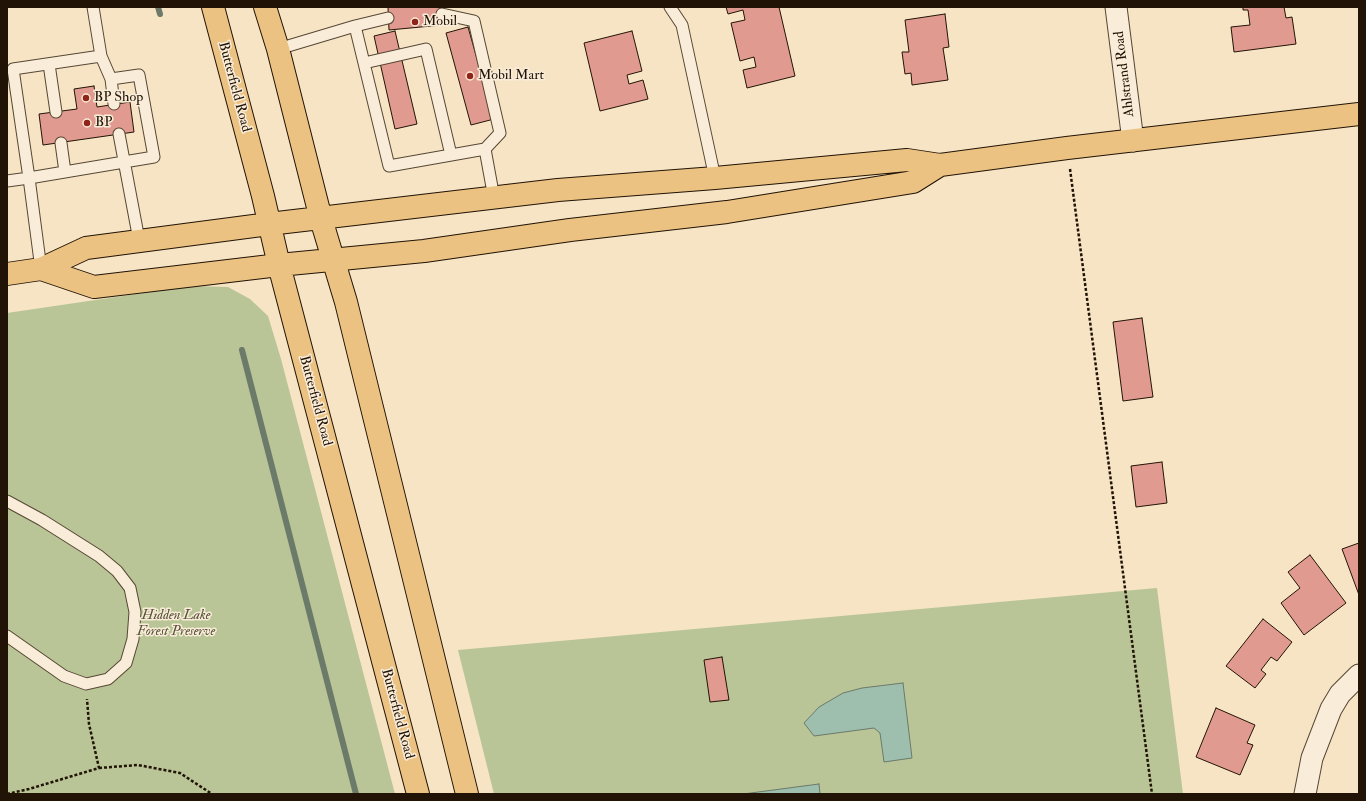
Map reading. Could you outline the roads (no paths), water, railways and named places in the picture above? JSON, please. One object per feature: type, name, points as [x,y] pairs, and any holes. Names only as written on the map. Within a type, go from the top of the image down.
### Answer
[{"type":"main road","name":"Butterfield Road","points":[[213,7],[418,794]]},
{"type":"main road","points":[[265,7],[278,49],[321,219],[346,302],[467,794]]},
{"type":"main road","points":[[7,274],[41,269],[86,248],[269,224],[558,190],[715,178],[907,160],[940,165],[1067,148],[1359,114]]},
{"type":"main road","points":[[41,269],[94,287],[279,265],[424,250],[570,230],[735,211],[914,182],[940,165]]},
{"type":"street","name":"Ahlstrand Road","points":[[1116,7],[1133,141]]},
{"type":"street","points":[[1305,794],[1312,758],[1331,709],[1340,694],[1359,675]]},
{"type":"lane","points":[[93,7],[101,56],[111,80],[114,104]]},
{"type":"lane","points":[[670,7],[682,24],[715,178]]},
{"type":"lane","points":[[355,26],[389,166],[485,148],[500,133],[474,21],[442,14]]},
{"type":"lane","points":[[278,49],[355,26],[388,18]]},
{"type":"lane","points":[[364,64],[426,49],[450,155]]},
{"type":"lane","points":[[41,269],[13,69],[101,56]]},
{"type":"lane","points":[[49,64],[56,112]]},
{"type":"lane","points":[[7,181],[154,157],[140,75],[111,80]]},
{"type":"lane","points":[[119,134],[140,240]]},
{"type":"lane","points":[[61,143],[65,172]]},
{"type":"lane","points":[[485,148],[494,198]]},
{"type":"lane","points":[[7,501],[42,520],[99,556],[117,571],[130,588],[135,612],[133,638],[126,663],[108,679],[86,684],[64,676],[7,636]]},
{"type":"waterway","points":[[158,7],[160,14]]},
{"type":"waterway","points":[[242,350],[356,794]]},
{"type":"place","name":"Mobil","points":[[415,22]]},
{"type":"place","name":"Mobil Mart","points":[[470,76]]},
{"type":"place","name":"BP Shop","points":[[86,98]]},
{"type":"place","name":"BP","points":[[87,123]]},
{"type":"park label","name":"Hidden Lake Forest Preserve","points":[[176,624]]}]
